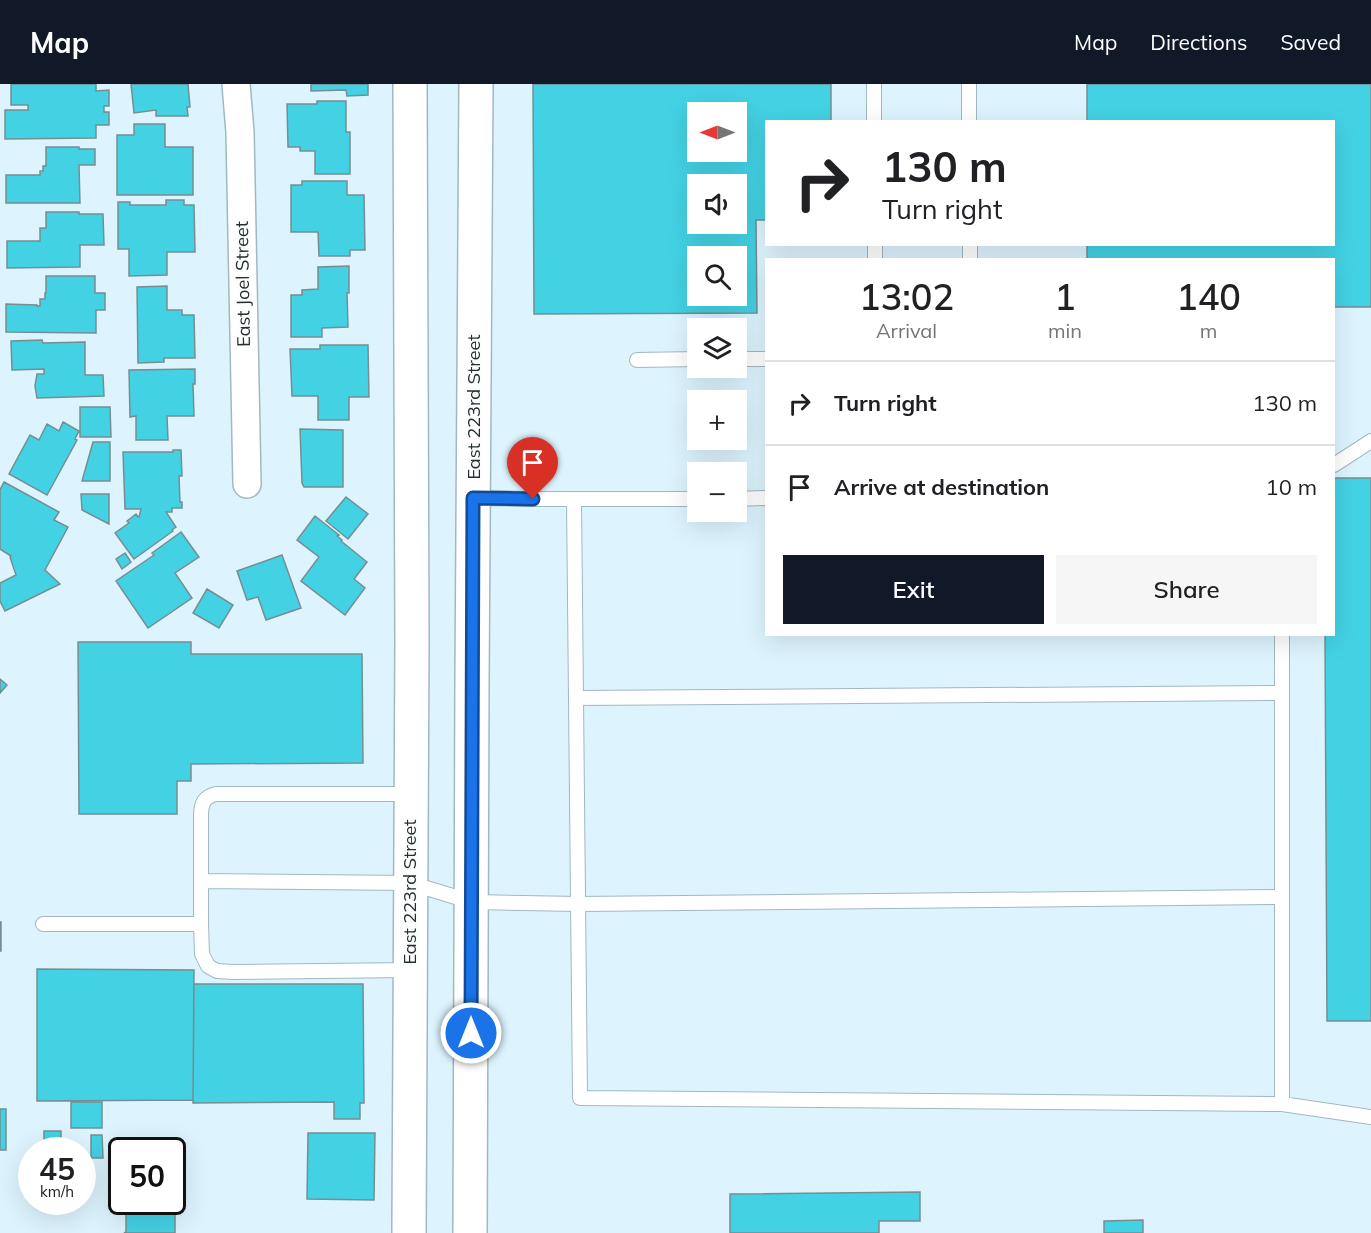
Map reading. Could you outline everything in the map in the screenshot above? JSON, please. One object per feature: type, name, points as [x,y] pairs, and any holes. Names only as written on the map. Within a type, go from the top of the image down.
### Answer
[{"type":"main road","name":"East 223rd Street","points":[[409,1233],[412,606],[410,84]]},
{"type":"main road","name":"East 223rd Street","points":[[470,1233],[476,84]]},
{"type":"street","name":"East Joel Street","points":[[236,84],[240,132],[247,484]]},
{"type":"lane","points":[[874,84],[874,120]]},
{"type":"lane","points":[[969,84],[969,120]]},
{"type":"lane","points":[[637,360],[687,359]]},
{"type":"lane","points":[[747,359],[765,359]]},
{"type":"lane","points":[[1335,464],[1371,441]]},
{"type":"lane","points":[[473,498],[687,499]]},
{"type":"lane","points":[[747,499],[765,498]]},
{"type":"lane","points":[[574,499],[580,1098],[1282,1104],[1371,1117]]},
{"type":"lane","points":[[1282,636],[1282,1104]]},
{"type":"lane","points":[[576,698],[1282,693]]},
{"type":"lane","points":[[410,970],[234,972],[217,971],[208,966],[202,954],[201,806],[209,796],[216,794],[411,794]]},
{"type":"lane","points":[[201,881],[410,883],[472,902],[578,904],[1282,897]]},
{"type":"lane","points":[[44,924],[201,924]]},
{"type":"building","points":[[11,84],[96,84],[96,91],[109,90],[109,106],[104,106],[104,112],[109,112],[109,125],[96,125],[96,138],[5,139],[5,110],[28,110],[28,105],[11,105]]},
{"type":"building","points":[[131,84],[188,84],[190,107],[187,107],[188,116],[156,116],[156,110],[134,113]]},
{"type":"building","points":[[311,84],[368,84],[368,95],[347,96],[346,90],[311,91]]},
{"type":"building","points":[[533,84],[831,84],[831,120],[765,120],[765,220],[756,220],[757,313],[534,314]]},
{"type":"building","points":[[1087,84],[1371,84],[1371,307],[1335,307],[1335,258],[1087,258],[1087,246],[1335,246],[1335,120],[1087,120]]},
{"type":"building","points":[[317,101],[346,101],[346,132],[350,132],[350,174],[315,174],[315,151],[300,151],[300,147],[288,147],[287,104],[317,104]]},
{"type":"building","points":[[134,124],[165,124],[165,147],[193,147],[193,195],[117,195],[117,135],[134,135]]},
{"type":"building","points":[[46,147],[95,149],[95,165],[79,165],[80,203],[6,203],[6,175],[40,175],[43,166],[46,166]]},
{"type":"building","points":[[302,181],[347,181],[347,195],[364,195],[365,250],[350,250],[350,256],[319,256],[318,232],[291,232],[291,185],[302,185]]},
{"type":"building","points":[[166,200],[184,200],[184,205],[194,205],[195,252],[167,252],[167,275],[129,276],[129,249],[118,249],[118,202],[130,202],[130,205],[166,205]]},
{"type":"building","points":[[46,212],[103,214],[104,245],[80,245],[80,267],[7,268],[7,241],[40,241],[40,228],[46,228]]},
{"type":"building","points":[[349,266],[348,327],[322,328],[322,337],[291,337],[291,295],[302,295],[302,290],[318,289],[318,267]]},
{"type":"building","points":[[46,276],[95,276],[95,293],[105,293],[105,310],[96,310],[96,333],[6,332],[6,304],[40,306],[40,299],[45,299]]},
{"type":"building","points":[[167,286],[167,310],[182,310],[182,315],[194,315],[195,358],[164,358],[164,362],[138,363],[137,287]]},
{"type":"building","points":[[42,340],[43,343],[85,342],[85,375],[103,375],[104,396],[37,398],[35,386],[37,374],[44,374],[44,369],[12,370],[11,341]]},
{"type":"building","points":[[320,345],[368,345],[369,397],[349,397],[349,420],[318,420],[318,396],[292,396],[290,349],[320,349]]},
{"type":"building","points":[[195,369],[194,416],[167,416],[168,440],[136,440],[136,416],[130,417],[129,370]]},
{"type":"building","points":[[80,407],[110,407],[111,437],[80,437]]},
{"type":"building","points":[[63,422],[79,431],[75,439],[77,440],[47,495],[9,474],[30,435],[39,440],[47,424],[59,431]]},
{"type":"building","points":[[300,429],[343,430],[343,487],[304,487]]},
{"type":"building","points":[[93,442],[110,442],[110,481],[82,481]]},
{"type":"building","points":[[173,450],[181,450],[182,476],[179,476],[182,508],[172,508],[172,512],[166,512],[176,527],[134,559],[115,533],[129,523],[127,521],[136,514],[139,517],[141,509],[125,509],[123,452],[173,452]]},
{"type":"building","points":[[1335,478],[1371,478],[1371,1021],[1327,1021],[1325,636],[1335,636]]},
{"type":"building","points":[[4,482],[59,512],[54,520],[68,527],[45,570],[60,584],[5,611],[0,601],[0,583],[16,575],[11,556],[0,549],[0,490]]},
{"type":"building","points":[[81,494],[109,494],[109,524],[82,510]]},
{"type":"building","points":[[346,497],[368,514],[348,539],[326,521]]},
{"type":"building","points":[[315,516],[367,562],[354,579],[365,588],[345,615],[301,581],[319,557],[297,540]]},
{"type":"building","points":[[181,532],[199,557],[175,573],[192,598],[148,628],[116,581],[154,555],[152,553]]},
{"type":"building","points":[[125,553],[131,562],[122,569],[116,559]]},
{"type":"building","points":[[282,555],[301,608],[266,620],[258,597],[247,600],[237,571]]},
{"type":"building","points":[[207,589],[233,605],[219,628],[193,613]]},
{"type":"building","points":[[78,642],[191,642],[191,654],[362,654],[363,763],[191,764],[191,781],[177,781],[177,814],[79,814]]},
{"type":"building","points":[[0,679],[7,685],[0,693]]},
{"type":"building","points":[[1,922],[1,951],[0,951]]},
{"type":"building","points":[[37,969],[194,970],[193,1100],[37,1101]]},
{"type":"building","points":[[194,984],[363,984],[364,1103],[360,1103],[360,1119],[334,1119],[334,1102],[193,1103]]},
{"type":"building","points":[[71,1102],[102,1102],[102,1128],[71,1128]]},
{"type":"building","points":[[0,1109],[6,1109],[6,1150],[0,1150]]},
{"type":"building","points":[[44,1131],[61,1131],[61,1137],[44,1137]]},
{"type":"building","points":[[308,1133],[375,1133],[374,1200],[307,1199]]},
{"type":"building","points":[[91,1135],[102,1135],[103,1158],[96,1158],[96,1137],[91,1137]]},
{"type":"building","points":[[920,1192],[920,1221],[879,1221],[879,1233],[730,1233],[730,1194]]},
{"type":"building","points":[[126,1215],[175,1215],[175,1233],[124,1233],[126,1232]]},
{"type":"building","points":[[1143,1220],[1143,1233],[1104,1233],[1104,1221]]},
{"type":"route","points":[[471,1033],[473,498],[533,499]]}]
